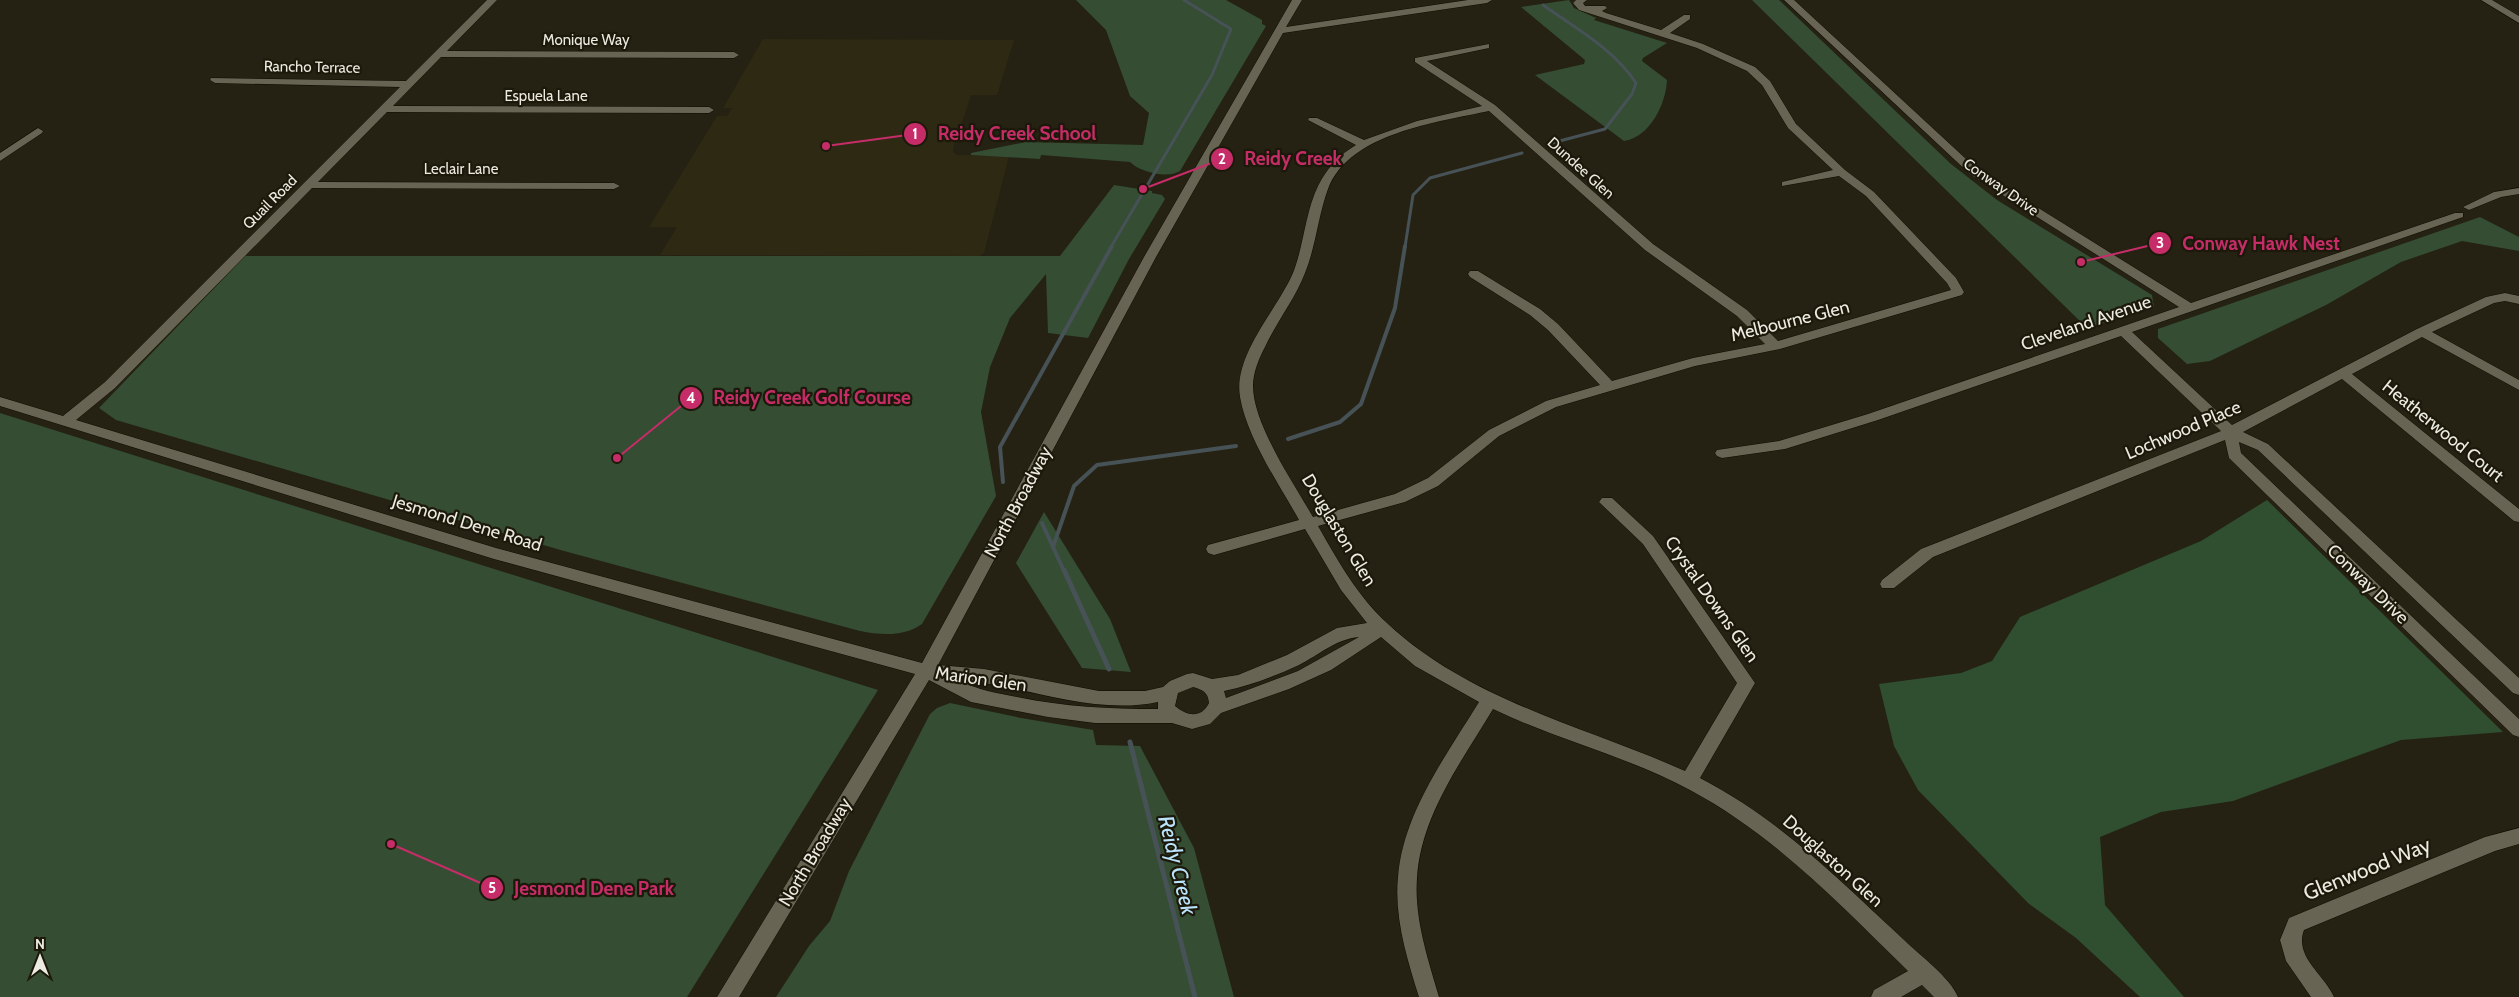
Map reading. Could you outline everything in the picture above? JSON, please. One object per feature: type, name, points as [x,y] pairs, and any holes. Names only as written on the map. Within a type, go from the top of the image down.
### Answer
[{"type":"street","name":"Quail Road","points":[[65,421],[110,385],[492,0]]},
{"type":"street","name":"North Broadway","points":[[726,997],[927,671],[1150,257],[1297,0]]},
{"type":"street","points":[[1278,31],[1487,0]]},
{"type":"street","name":"Melbourne Glen","points":[[1214,549],[1400,498],[1433,482],[1494,433],[1516,420],[1551,404],[1693,362],[1775,346],[1958,292],[1952,282],[1870,194],[1841,172],[1792,126],[1766,83],[1751,69],[1700,46],[1660,35],[1603,15],[1598,6],[1580,6],[1580,0]]},
{"type":"street","name":"Conway Drive","points":[[1789,0],[1975,173],[2188,307]]},
{"type":"street","points":[[2486,0],[2519,20]]},
{"type":"street","points":[[2497,6],[2519,7]]},
{"type":"street","points":[[1660,35],[1687,17]]},
{"type":"street","name":"Dundee Glen","points":[[1486,46],[1418,60],[1491,107],[1649,247],[1742,313],[1775,346]]},
{"type":"street","name":"Monique Way","points":[[438,54],[734,55]]},
{"type":"street","name":"Rancho Terrace","points":[[215,80],[407,84]]},
{"type":"street","name":"Douglaston Glen","points":[[1491,107],[1388,133],[1363,144],[1330,172],[1322,189],[1304,261],[1294,285],[1260,342],[1246,387],[1248,405],[1274,460],[1347,588],[1381,628],[1410,652],[1441,674],[1489,700],[1690,779],[1740,809],[1794,848],[1948,997]]},
{"type":"street","name":"Espuela Lane","points":[[383,109],[709,110]]},
{"type":"street","points":[[1313,120],[1363,144]]},
{"type":"street","points":[[0,158],[38,131]]},
{"type":"street","points":[[1786,184],[1841,172]]},
{"type":"street","name":"Leclair Lane","points":[[308,185],[614,186]]},
{"type":"street","name":"Cleveland Avenue","points":[[1722,453],[1780,446],[1899,408],[2188,307],[2292,274],[2464,211],[2498,194],[2519,192]]},
{"type":"street","points":[[1474,274],[1535,312],[1553,327],[1609,386]]},
{"type":"street","name":"Lochwood Place","points":[[1888,584],[1927,553],[2232,432],[2422,332],[2490,300],[2505,297],[2519,300]]},
{"type":"street","name":"Conway Drive","points":[[2122,330],[2232,432],[2262,447],[2519,688]]},
{"type":"street","points":[[2422,332],[2483,364],[2519,386]]},
{"type":"street","name":"Heatherwood Court","points":[[2343,373],[2519,517]]},
{"type":"street","name":"Jesmond Dene Road","points":[[0,401],[494,553],[927,671]]},
{"type":"street","name":"Conway Drive","points":[[2232,432],[2234,455],[2519,730]]},
{"type":"street","name":"Crystal Downs Glen","points":[[1607,502],[1648,540],[1746,683],[1690,779]]},
{"type":"street","points":[[1212,686],[1240,681],[1293,660],[1343,632],[1381,628]]},
{"type":"street","points":[[1218,707],[1218,692],[1204,681],[1186,680],[1174,686],[1168,692],[1165,701],[1167,709],[1172,716],[1191,722],[1202,721],[1213,714],[1218,707],[1289,682],[1333,662],[1359,647],[1381,628]]},
{"type":"street","name":"Marion Glen","points":[[927,671],[982,676],[1074,696],[1148,699],[1168,692]]},
{"type":"street","name":"Marion Glen","points":[[927,671],[971,695],[1048,710],[1095,716],[1172,716]]},
{"type":"street","points":[[1429,997],[1414,950],[1408,905],[1408,864],[1422,815],[1489,700]]},
{"type":"street","name":"Glenwood Way","points":[[2318,990],[2296,961],[2290,940],[2296,924],[2492,843],[2519,836]]},
{"type":"street","points":[[1880,997],[1924,973]]},
{"type":"shaded area","points":[[763,39],[1014,40],[997,95],[971,95],[953,149],[953,152],[957,155],[1009,156],[984,253],[980,256],[660,255],[677,227],[649,227],[717,116],[727,116],[732,108],[723,108]]},
{"type":"green space","points":[[1076,0],[1226,0],[1262,20],[1262,24],[1266,26],[1180,171],[1161,174],[1140,169],[1130,162],[1041,155],[1040,159],[971,155],[971,153],[1026,142],[1143,145],[1149,113],[1130,96],[1106,30]]},
{"type":"green space","points":[[1569,0],[1574,8],[1596,18],[1594,20],[1667,43],[1643,58],[1642,61],[1667,80],[1666,89],[1664,99],[1655,118],[1642,133],[1633,138],[1624,141],[1535,75],[1584,64],[1585,60],[1521,7]]},
{"type":"green space","points":[[1752,0],[1779,0],[1951,164],[1997,200],[2152,295],[2154,307],[2087,328]]},
{"type":"green space","points":[[1114,185],[1152,191],[1152,193],[1162,195],[1165,199],[1129,259],[1088,338],[1048,333],[1046,274],[1010,318],[990,367],[981,412],[996,496],[922,624],[900,633],[884,634],[860,631],[564,551],[116,420],[99,408],[245,256],[1060,256]]},
{"type":"green space","points":[[2480,217],[2519,237],[2519,251],[2462,241],[2401,262],[2326,305],[2210,361],[2187,364],[2158,338],[2158,329]]},
{"type":"green space","points":[[0,413],[878,690],[687,997],[0,997]]},
{"type":"green space","points":[[2267,500],[2503,732],[2401,740],[2233,801],[2161,812],[2100,837],[2105,905],[2184,997],[2140,997],[2076,938],[2028,903],[1918,790],[1894,746],[1879,684],[1961,673],[1992,661],[2020,617],[2201,541]]},
{"type":"green space","points":[[1044,512],[1110,619],[1131,672],[1082,668],[1016,563]]},
{"type":"green space","points":[[950,703],[1021,718],[1093,730],[1096,745],[1140,746],[1194,848],[1234,997],[776,997],[809,946],[830,921],[849,871],[930,714],[937,708]]},
{"type":"waterway","name":"Reidy Creek","points":[[1111,247],[1212,75],[1231,29],[1184,0]]},
{"type":"waterway","points":[[1543,5],[1605,49],[1636,83],[1632,94],[1605,129],[1552,143]]},
{"type":"waterway","points":[[1405,247],[1413,195],[1430,178],[1522,153]]},
{"type":"waterway","name":"Reidy Creek","points":[[1003,482],[1000,447],[1112,246]]},
{"type":"waterway","points":[[1288,439],[1340,422],[1361,404],[1395,308],[1405,246]]},
{"type":"waterway","points":[[1053,547],[1074,486],[1097,465],[1236,446]]},
{"type":"waterway","name":"Reidy Creek","points":[[1042,523],[1053,547]]},
{"type":"waterway","name":"Reidy Creek","points":[[1053,547],[1064,571]]},
{"type":"waterway","name":"Reidy Creek","points":[[1064,570],[1109,669]]},
{"type":"waterway","name":"Reidy Creek","points":[[1130,742],[1195,997]]},
{"type":"place","name":"Reidy Creek School","points":[[826,146]]},
{"type":"place","name":"Reidy Creek","points":[[1143,189]]},
{"type":"place","name":"Conway Hawk Nest","points":[[2081,262]]},
{"type":"place","name":"Reidy Creek Golf Course","points":[[617,458]]},
{"type":"place","name":"Jesmond Dene Park","points":[[391,844]]}]
